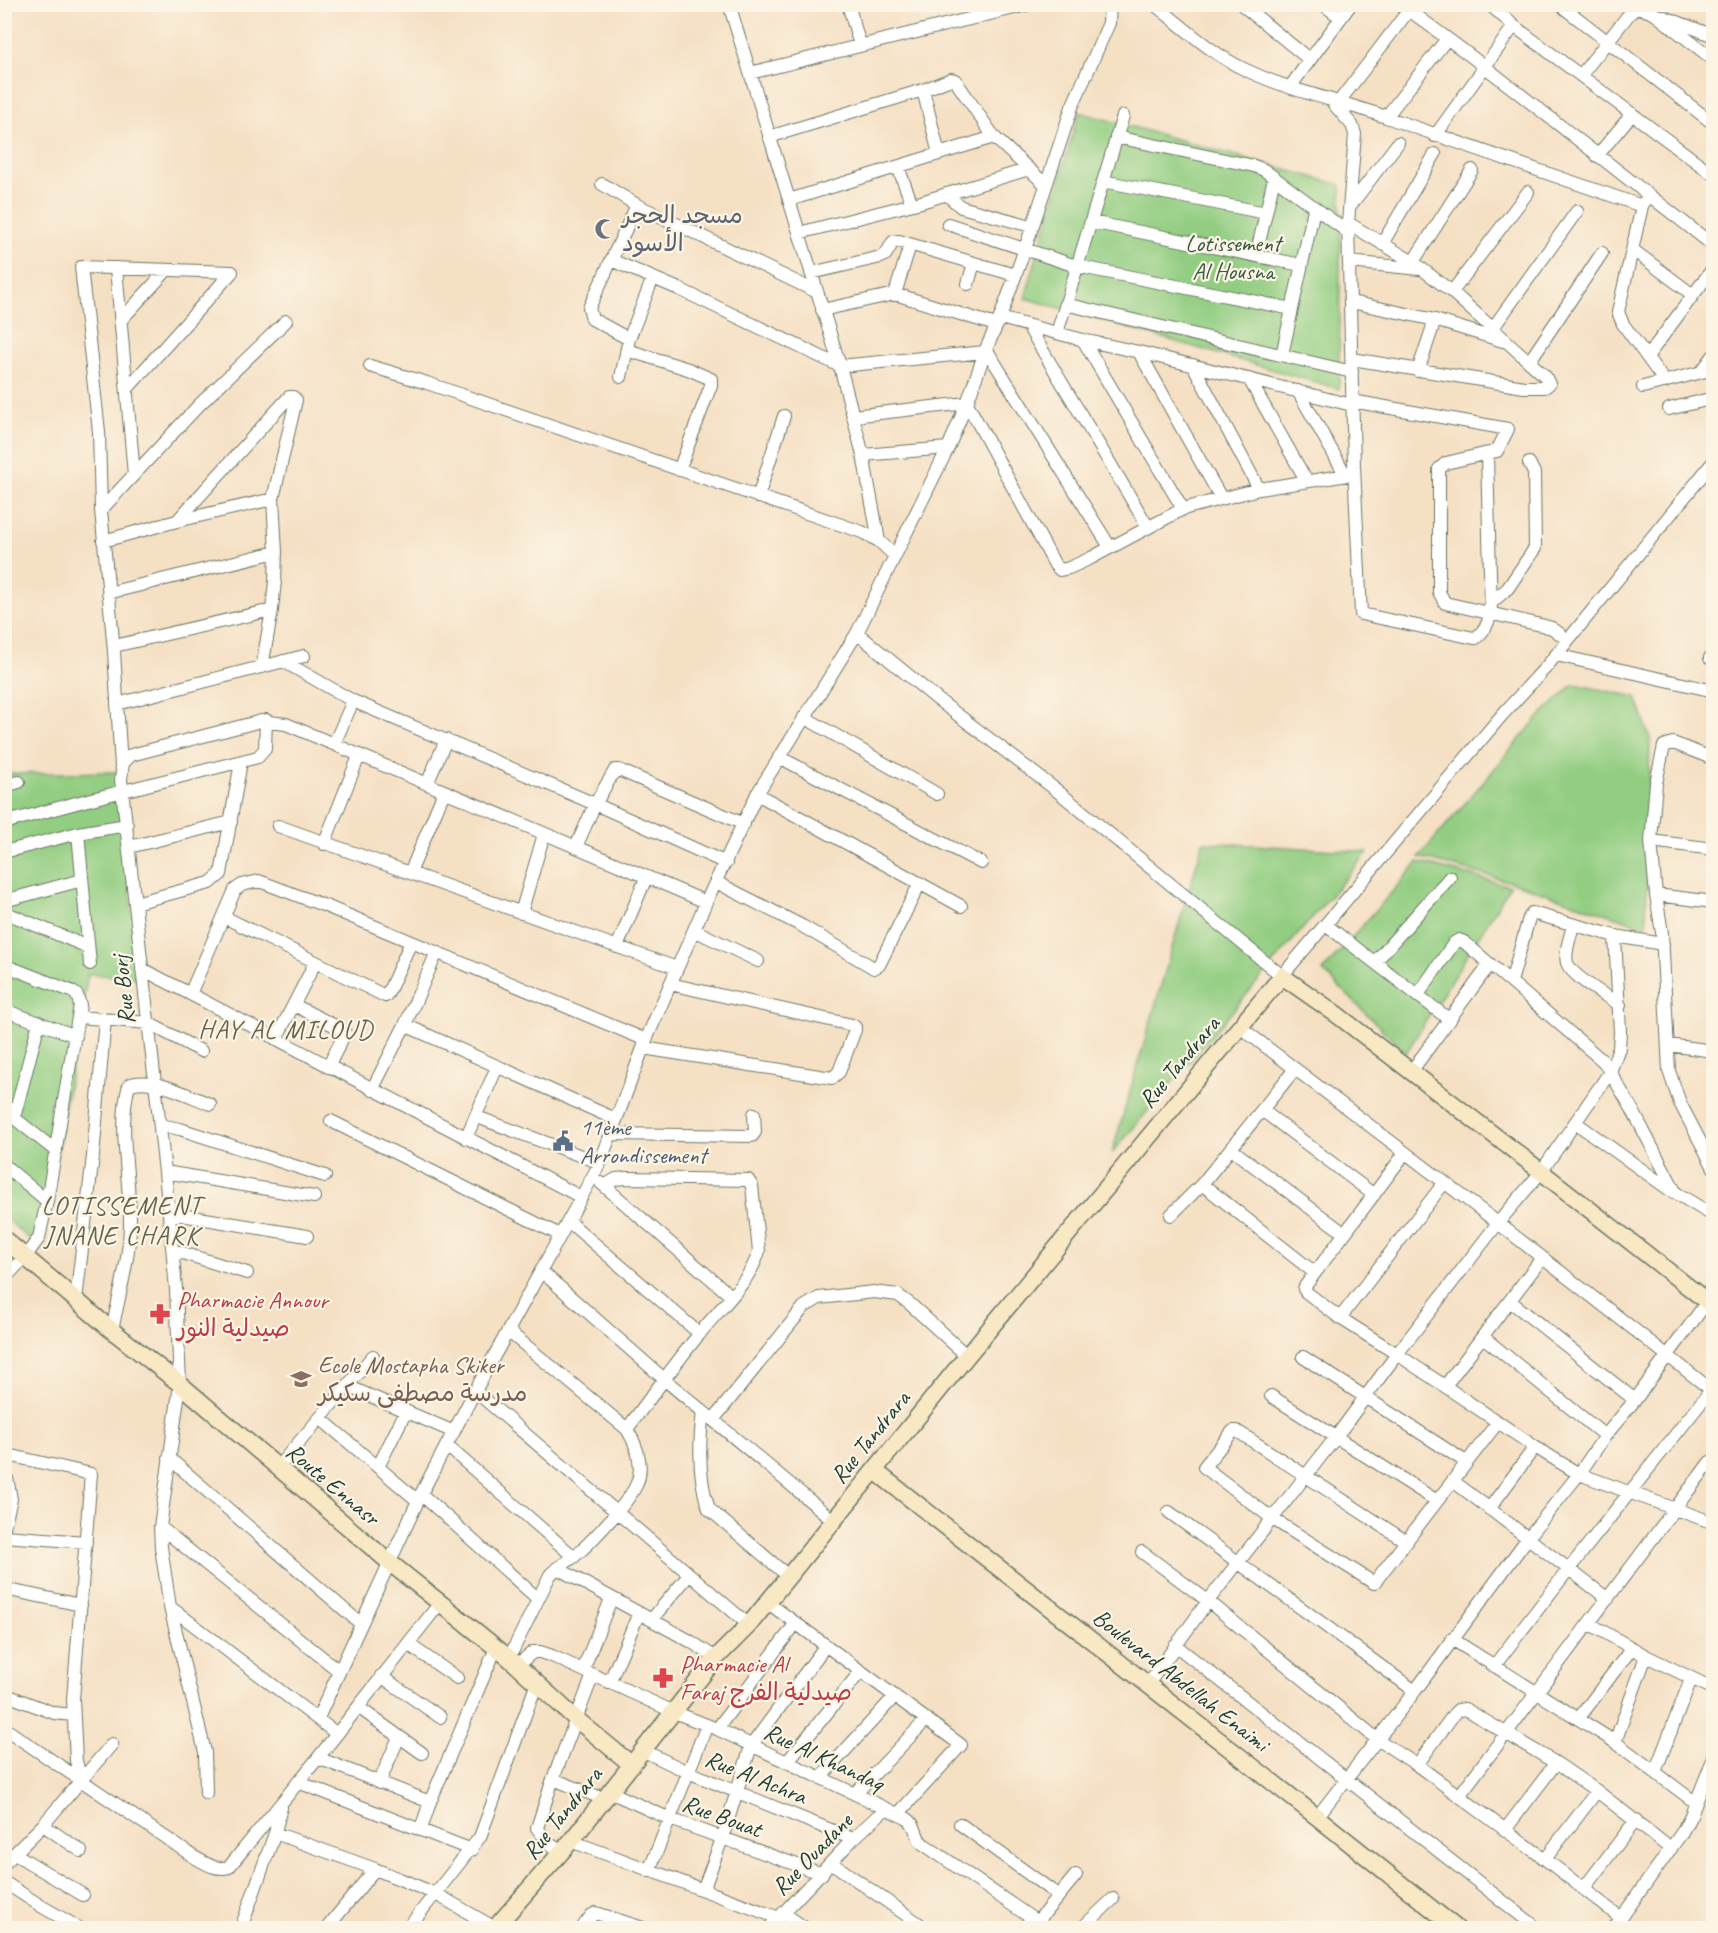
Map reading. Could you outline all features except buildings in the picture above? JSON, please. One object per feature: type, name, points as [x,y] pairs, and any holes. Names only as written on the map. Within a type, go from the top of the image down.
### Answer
[{"type":"street","points":[[729,4],[840,366],[863,455],[879,541]]},
{"type":"street","points":[[848,4],[860,45]]},
{"type":"street","points":[[750,73],[1030,4]]},
{"type":"street","points":[[318,1718],[420,1498],[507,1331],[600,1163],[615,1119],[670,984],[757,794],[857,633],[948,447],[1025,249],[1072,106],[1110,11],[1116,4]]},
{"type":"street","points":[[1154,4],[1198,40],[1254,74],[1386,117],[1435,136],[1645,201]]},
{"type":"street","points":[[1240,4],[1310,60]]},
{"type":"street","points":[[1323,4],[1341,18]]},
{"type":"street","points":[[1290,87],[1351,4]]},
{"type":"street","points":[[1489,4],[1514,26],[1713,175]]},
{"type":"street","points":[[1559,4],[1713,124]]},
{"type":"street","points":[[1335,102],[1405,7],[1446,40],[1484,66],[1597,156],[1645,201],[1713,246]]},
{"type":"street","points":[[1581,75],[1635,8],[1642,7],[1713,36]]},
{"type":"street","points":[[1655,14],[1713,60]]},
{"type":"street","points":[[1435,136],[1514,26]]},
{"type":"street","points":[[1386,117],[1446,40]]},
{"type":"street","points":[[770,136],[923,90],[941,82],[955,80],[994,137],[1045,184]]},
{"type":"street","points":[[923,90],[939,154]]},
{"type":"street","points":[[1335,102],[1352,125],[1355,134],[1348,228],[1352,359],[1349,474],[1361,614],[1476,638],[1488,626],[1491,608],[1487,454]]},
{"type":"street","points":[[1597,156],[1632,114]]},
{"type":"street","points":[[1056,333],[1123,116]]},
{"type":"street","points":[[789,200],[994,137]]},
{"type":"street","points":[[1116,137],[1242,162],[1264,170],[1314,209],[1382,244],[1418,266],[1493,328],[1545,376],[1549,384],[1545,387],[1524,387],[1352,359]]},
{"type":"street","points":[[1349,207],[1398,143]]},
{"type":"street","points":[[1382,244],[1435,154]]},
{"type":"street","points":[[898,167],[912,204]]},
{"type":"street","points":[[799,233],[912,204],[1029,169]]},
{"type":"street","points":[[1418,266],[1472,170]]},
{"type":"street","points":[[1256,256],[1275,178]]},
{"type":"street","points":[[1103,181],[1266,213]]},
{"type":"street","points":[[602,184],[637,205],[817,292]]},
{"type":"street","points":[[1452,292],[1528,192]]},
{"type":"street","points":[[946,194],[962,207],[1031,226]]},
{"type":"street","points":[[1645,201],[1618,312],[1623,324],[1665,382]]},
{"type":"street","points":[[637,205],[589,308],[589,313],[592,319],[628,345],[711,379],[711,385],[680,470]]},
{"type":"street","points":[[1282,355],[1314,209]]},
{"type":"street","points":[[1493,328],[1577,211]]},
{"type":"street","points":[[1091,222],[1302,265]]},
{"type":"street","points":[[948,224],[1076,266],[1292,309]]},
{"type":"street","points":[[811,273],[881,257],[893,242],[899,241],[1015,275]]},
{"type":"street","points":[[895,294],[910,244]]},
{"type":"street","points":[[1633,250],[1693,295]]},
{"type":"street","points":[[1529,362],[1602,253]]},
{"type":"street","points":[[611,260],[840,366],[985,350]]},
{"type":"street","points":[[1349,262],[1418,266]]},
{"type":"street","points":[[968,284],[974,263]]},
{"type":"street","name":"Rue Borj","points":[[117,268],[81,267],[99,432],[103,541],[114,646],[123,792],[173,1250],[180,1384],[160,1527],[160,1547],[170,1607],[205,1752],[206,1793]]},
{"type":"street","points":[[1647,357],[1713,267]]},
{"type":"street","points":[[127,389],[231,272],[117,268],[134,475]]},
{"type":"street","points":[[121,320],[167,270]]},
{"type":"street","points":[[621,377],[628,345],[653,278]]},
{"type":"street","points":[[822,310],[895,294],[998,321],[1139,352],[1299,392],[1508,429],[1497,451],[1446,463],[1439,469],[1439,592],[1445,603],[1491,608],[1552,628],[1568,640]]},
{"type":"street","points":[[1350,303],[1435,320],[1506,342]]},
{"type":"street","points":[[1065,304],[1352,372]]},
{"type":"street","points":[[1418,371],[1435,320]]},
{"type":"street","points":[[101,510],[199,405],[286,321]]},
{"type":"street","points":[[1028,326],[1148,527]]},
{"type":"street","points":[[1083,340],[1184,509]]},
{"type":"street","points":[[985,350],[1110,547]]},
{"type":"street","points":[[1139,352],[1221,498]]},
{"type":"street","points":[[1643,387],[1708,370],[1713,355]]},
{"type":"street","points":[[1193,365],[1259,489]]},
{"type":"street","points":[[370,366],[427,383],[862,532],[879,541],[895,556]]},
{"type":"street","points":[[1249,379],[1306,480]]},
{"type":"street","points":[[1299,392],[1349,474]]},
{"type":"street","points":[[177,521],[289,397],[293,397],[296,400],[273,500],[276,552],[272,610],[262,666]]},
{"type":"street","points":[[1669,409],[1713,398]]},
{"type":"street","points":[[853,416],[967,403]]},
{"type":"street","points":[[967,403],[1055,565],[1060,570],[1069,568],[1184,509],[1259,489],[1349,474]]},
{"type":"street","points":[[759,498],[784,416]]},
{"type":"street","points":[[863,455],[948,447]]},
{"type":"street","points":[[1282,976],[1556,655],[1713,461]]},
{"type":"street","points":[[1491,608],[1508,588],[1535,548],[1534,473],[1529,463]]},
{"type":"street","points":[[103,541],[177,521],[273,500]]},
{"type":"street","points":[[108,593],[276,552]]},
{"type":"street","points":[[114,646],[272,610]]},
{"type":"street","points":[[857,633],[937,699],[1055,789],[1282,976],[1336,1014],[1710,1305],[1605,1436],[1579,1474],[1527,1539],[1415,1691],[1317,1817]]},
{"type":"street","points":[[1556,655],[1713,691]]},
{"type":"street","points":[[117,704],[304,656]]},
{"type":"street","points":[[284,661],[353,701],[595,804],[726,863]]},
{"type":"street","points":[[334,744],[353,701]]},
{"type":"street","points":[[804,717],[937,794]]},
{"type":"street","points":[[4,823],[258,757],[265,749],[266,720]]},
{"type":"street","points":[[121,768],[131,754],[223,729],[266,720],[286,724],[706,902]]},
{"type":"street","points":[[427,784],[446,740]]},
{"type":"street","points":[[1713,759],[1673,743],[1664,746],[1656,783],[1651,841],[1663,944],[1669,1071],[1674,1089],[1713,1165]]},
{"type":"street","points":[[324,844],[359,756]]},
{"type":"street","points":[[779,757],[981,863]]},
{"type":"street","points":[[135,903],[195,888],[217,879],[223,868],[241,762]]},
{"type":"street","points":[[576,847],[595,804],[615,770],[620,770],[744,824]]},
{"type":"street","points":[[4,786],[19,782]]},
{"type":"street","points":[[410,873],[444,792]]},
{"type":"street","points":[[757,794],[962,906]]},
{"type":"street","points":[[129,847],[231,822]]},
{"type":"street","points":[[4,852],[78,833],[127,825]]},
{"type":"street","points":[[278,826],[677,968]]},
{"type":"street","points":[[78,833],[90,964]]},
{"type":"street","points":[[521,913],[544,834]]},
{"type":"street","points":[[1651,841],[1713,849]]},
{"type":"street","points":[[1375,962],[1450,877]]},
{"type":"street","points":[[617,947],[646,878]]},
{"type":"street","points":[[4,901],[82,880]]},
{"type":"street","points":[[190,994],[235,890],[242,885],[259,881],[437,952],[645,1044],[832,1078],[839,1072],[855,1030],[852,1025],[670,984]]},
{"type":"street","points":[[716,882],[802,926],[874,968],[879,965],[920,883]]},
{"type":"street","points":[[1656,895],[1713,902]]},
{"type":"street","points":[[4,912],[88,947]]},
{"type":"street","points":[[1511,982],[1528,918],[1532,913],[1615,936],[1663,944]]},
{"type":"street","points":[[224,917],[385,996],[411,942]]},
{"type":"street","points":[[1326,925],[1450,1020]]},
{"type":"street","points":[[1573,925],[1567,955],[1568,965],[1584,980],[1620,1005]]},
{"type":"street","points":[[694,930],[758,961]]},
{"type":"street","points":[[1148,1684],[1208,1601],[1336,1437],[1397,1354],[1498,1223],[1541,1172],[1610,1072],[1619,1048],[1620,1005],[1615,936]]},
{"type":"street","points":[[1417,996],[1454,943],[1459,940],[1464,942],[1593,1050],[1610,1072],[1631,1107],[1676,1193]]},
{"type":"street","points":[[372,1090],[437,952]]},
{"type":"street","points":[[276,1039],[315,963]]},
{"type":"street","points":[[1410,1073],[1490,964]]},
{"type":"street","points":[[4,965],[77,995],[80,1005],[39,1239],[4,1279]]},
{"type":"street","points":[[142,969],[581,1197]]},
{"type":"street","name":"Rue Tandrara","points":[[495,1929],[566,1847],[716,1658],[749,1625],[1282,976]]},
{"type":"street","points":[[294,1005],[345,1033],[328,1067]]},
{"type":"street","points":[[5,1013],[39,1022],[76,1036]]},
{"type":"street","points":[[79,1017],[148,1023],[201,1051]]},
{"type":"street","points":[[76,1300],[93,1156],[105,1019]]},
{"type":"street","points":[[39,1022],[9,1114],[56,1151]]},
{"type":"street","points":[[405,1024],[615,1119]]},
{"type":"street","points":[[1240,1027],[1498,1223],[1712,1391],[1494,1666]]},
{"type":"street","points":[[1668,1045],[1713,1051]]},
{"type":"street","points":[[466,1138],[497,1067]]},
{"type":"street","points":[[1171,1215],[1202,1184],[1295,1069]]},
{"type":"street","points":[[112,1330],[124,1272],[130,1227],[125,1143],[129,1085],[134,1082],[155,1083],[210,1104]]},
{"type":"street","points":[[1262,1110],[1374,1195]]},
{"type":"street","points":[[610,1134],[752,1136],[755,1132],[754,1114]]},
{"type":"street","points":[[477,1117],[600,1163]]},
{"type":"street","points":[[331,1121],[560,1235]]},
{"type":"street","points":[[1576,1123],[1713,1216]]},
{"type":"street","points":[[160,1125],[180,1128],[325,1176]]},
{"type":"street","points":[[1231,1149],[1344,1233]]},
{"type":"street","points":[[1405,1153],[1306,1285],[1304,1289],[1306,1292],[1340,1318],[1534,1447],[1579,1474],[1713,1523]]},
{"type":"street","points":[[4,1165],[47,1201]]},
{"type":"street","points":[[165,1172],[314,1197]]},
{"type":"street","points":[[592,1178],[606,1185],[731,1296]]},
{"type":"street","points":[[606,1185],[616,1179],[627,1178],[748,1180],[752,1186],[759,1251],[748,1276],[664,1379],[627,1429]]},
{"type":"street","points":[[1340,1318],[1444,1183]]},
{"type":"street","points":[[1202,1184],[1315,1273]]},
{"type":"street","points":[[169,1213],[307,1236]]},
{"type":"street","points":[[568,1221],[700,1334]]},
{"type":"street","name":"Route Ennasr","points":[[4,1239],[180,1384],[389,1562],[508,1657],[632,1766]]},
{"type":"street","points":[[173,1250],[247,1273]]},
{"type":"street","points":[[1445,1386],[1542,1258]]},
{"type":"street","points":[[541,1271],[664,1379],[833,1520]]},
{"type":"street","points":[[788,1576],[709,1509],[704,1497],[700,1434],[708,1415],[804,1307],[819,1298],[874,1292],[898,1295],[968,1356]]},
{"type":"street","points":[[1510,1301],[1635,1400]]},
{"type":"street","points":[[421,1829],[430,1802],[537,1598],[556,1568],[574,1557],[617,1511],[638,1479],[638,1456],[634,1441],[627,1429],[507,1331]]},
{"type":"street","points":[[1483,1337],[1605,1436]]},
{"type":"street","points":[[277,1468],[373,1356]]},
{"type":"street","points":[[1303,1357],[1466,1462]]},
{"type":"street","points":[[347,1386],[454,1432]]},
{"type":"street","points":[[475,1391],[749,1625]]},
{"type":"street","points":[[1271,1396],[1437,1501]]},
{"type":"street","points":[[378,1467],[406,1411]]},
{"type":"street","points":[[320,1418],[378,1467],[420,1498],[537,1598]]},
{"type":"street","points":[[1407,1542],[1235,1430],[1205,1464],[1206,1470],[1273,1519],[1374,1583],[1407,1542],[1498,1422]]},
{"type":"street","points":[[447,1446],[574,1557]]},
{"type":"street","points":[[1489,1509],[1534,1447]]},
{"type":"street","points":[[4,1527],[8,1497],[4,1461],[8,1455],[91,1474],[73,1715],[76,1761],[81,1779]]},
{"type":"street","points":[[169,1458],[361,1624]]},
{"type":"street","points":[[1460,1796],[1713,1461]]},
{"type":"street","name":"Boulevard Abdellah Enaimi","points":[[875,1471],[1317,1817],[1456,1929]]},
{"type":"street","points":[[1453,1481],[1608,1599]]},
{"type":"street","points":[[1168,1512],[1415,1691]]},
{"type":"street","points":[[160,1527],[339,1671]]},
{"type":"street","points":[[4,1536],[86,1542]]},
{"type":"street","points":[[1142,1552],[1208,1601],[1377,1739],[1417,1765],[1584,1888],[1617,1924],[1671,1849],[1696,1803],[1713,1757]]},
{"type":"street","points":[[556,1568],[652,1619],[716,1658]]},
{"type":"street","points":[[652,1619],[689,1575]]},
{"type":"street","points":[[4,1589],[81,1605]]},
{"type":"street","points":[[611,1599],[576,1719],[537,1828],[549,1843],[649,1871],[781,1916],[806,1929]]},
{"type":"street","points":[[767,1602],[961,1746],[898,1814],[914,1824],[917,1837],[922,1843],[1041,1925],[1059,1896],[1076,1875]]},
{"type":"street","points":[[4,1728],[194,1857],[217,1869],[229,1867],[440,1603]]},
{"type":"street","points":[[170,1607],[337,1734]]},
{"type":"street","points":[[609,1683],[639,1613]]},
{"type":"street","points":[[649,1871],[688,1772],[712,1727],[796,1623]]},
{"type":"street","points":[[1590,1624],[1646,1656],[1713,1689]]},
{"type":"street","points":[[1452,1639],[1615,1742],[1696,1803]]},
{"type":"street","points":[[408,1644],[457,1678]]},
{"type":"street","points":[[703,1890],[722,1839],[751,1746],[826,1645]]},
{"type":"street","points":[[1175,1645],[1537,1929]]},
{"type":"street","points":[[1579,1718],[1632,1648]]},
{"type":"street","name":"Rue Al Khandaq","points":[[508,1657],[537,1651],[712,1727],[898,1814]]},
{"type":"street","points":[[1615,1742],[1646,1656]]},
{"type":"street","points":[[787,1762],[861,1671]]},
{"type":"street","points":[[381,1676],[440,1717]]},
{"type":"street","points":[[1655,1772],[1691,1679]]},
{"type":"street","points":[[408,1929],[480,1837],[537,1683]]},
{"type":"street","points":[[4,1694],[54,1713],[73,1715]]},
{"type":"street","points":[[820,1778],[895,1696]]},
{"type":"street","points":[[358,1707],[422,1753]]},
{"type":"street","points":[[1417,1765],[1454,1714],[1462,1709],[1556,1763],[1636,1820],[1671,1849]]},
{"type":"street","points":[[856,1793],[927,1719]]},
{"type":"street","points":[[379,1783],[399,1737]]},
{"type":"street","points":[[83,1895],[8,1860],[43,1825],[112,1744]]},
{"type":"street","name":"Rue Al Achra","points":[[644,1751],[688,1772],[853,1839]]},
{"type":"street","points":[[318,1758],[430,1802]]},
{"type":"street","points":[[1505,1830],[1556,1763]]},
{"type":"street","name":"Rue Bouat","points":[[554,1779],[607,1795],[822,1874]]},
{"type":"street","points":[[298,1782],[472,1850]]},
{"type":"street","points":[[1545,1859],[1597,1791]]},
{"type":"street","points":[[241,1929],[275,1833],[282,1803]]},
{"type":"street","name":"Rue Ouadane","points":[[769,1929],[853,1839],[885,1809]]},
{"type":"street","points":[[1584,1888],[1636,1820]]},
{"type":"street","points":[[960,1824],[1059,1896]]},
{"type":"street","points":[[43,1825],[81,1851]]},
{"type":"street","points":[[275,1833],[436,1894],[495,1929]]},
{"type":"street","points":[[832,1863],[925,1929]]},
{"type":"street","points":[[327,1929],[375,1869]]},
{"type":"street","points":[[4,1882],[79,1929]]},
{"type":"street","points":[[1082,1929],[1113,1899]]},
{"type":"street","points":[[582,1929],[596,1913],[643,1929]]},
{"type":"green space","name":"Lotissement Al Housna","points":[[1079,112],[1341,185],[1339,389],[1025,298]]},
{"type":"green space","points":[[1574,684],[1636,697],[1650,738],[1646,927],[1518,884],[1419,857],[1537,719]]},
{"type":"green space","points":[[116,772],[140,978],[88,974],[40,1248],[5,1218],[4,774]]},
{"type":"green space","points":[[1203,842],[1368,852],[1112,1153]]},
{"type":"green space","points":[[1418,862],[1510,886],[1406,1053],[1323,971]]},
{"type":"place","name":"مسجد الحجر الأسود","points":[[605,229]]},
{"type":"place","name":"11ème Arrondissement","points":[[563,1141]]},
{"type":"place","name":"Pharmacie Annour صيدلية النور","points":[[160,1314]]},
{"type":"place","name":"Ecole Mostapha Skiker مدرسة مصطفى سكيكر","points":[[301,1379]]},
{"type":"place","name":"Pharmacie Al Faraj صيدلية الفرج","points":[[663,1678]]},
{"type":"district","name":"HAY AL MILOUD","points":[[286,1029]]},
{"type":"district","name":"LOTISSEMENT JNANE CHARK","points":[[122,1220]]}]
